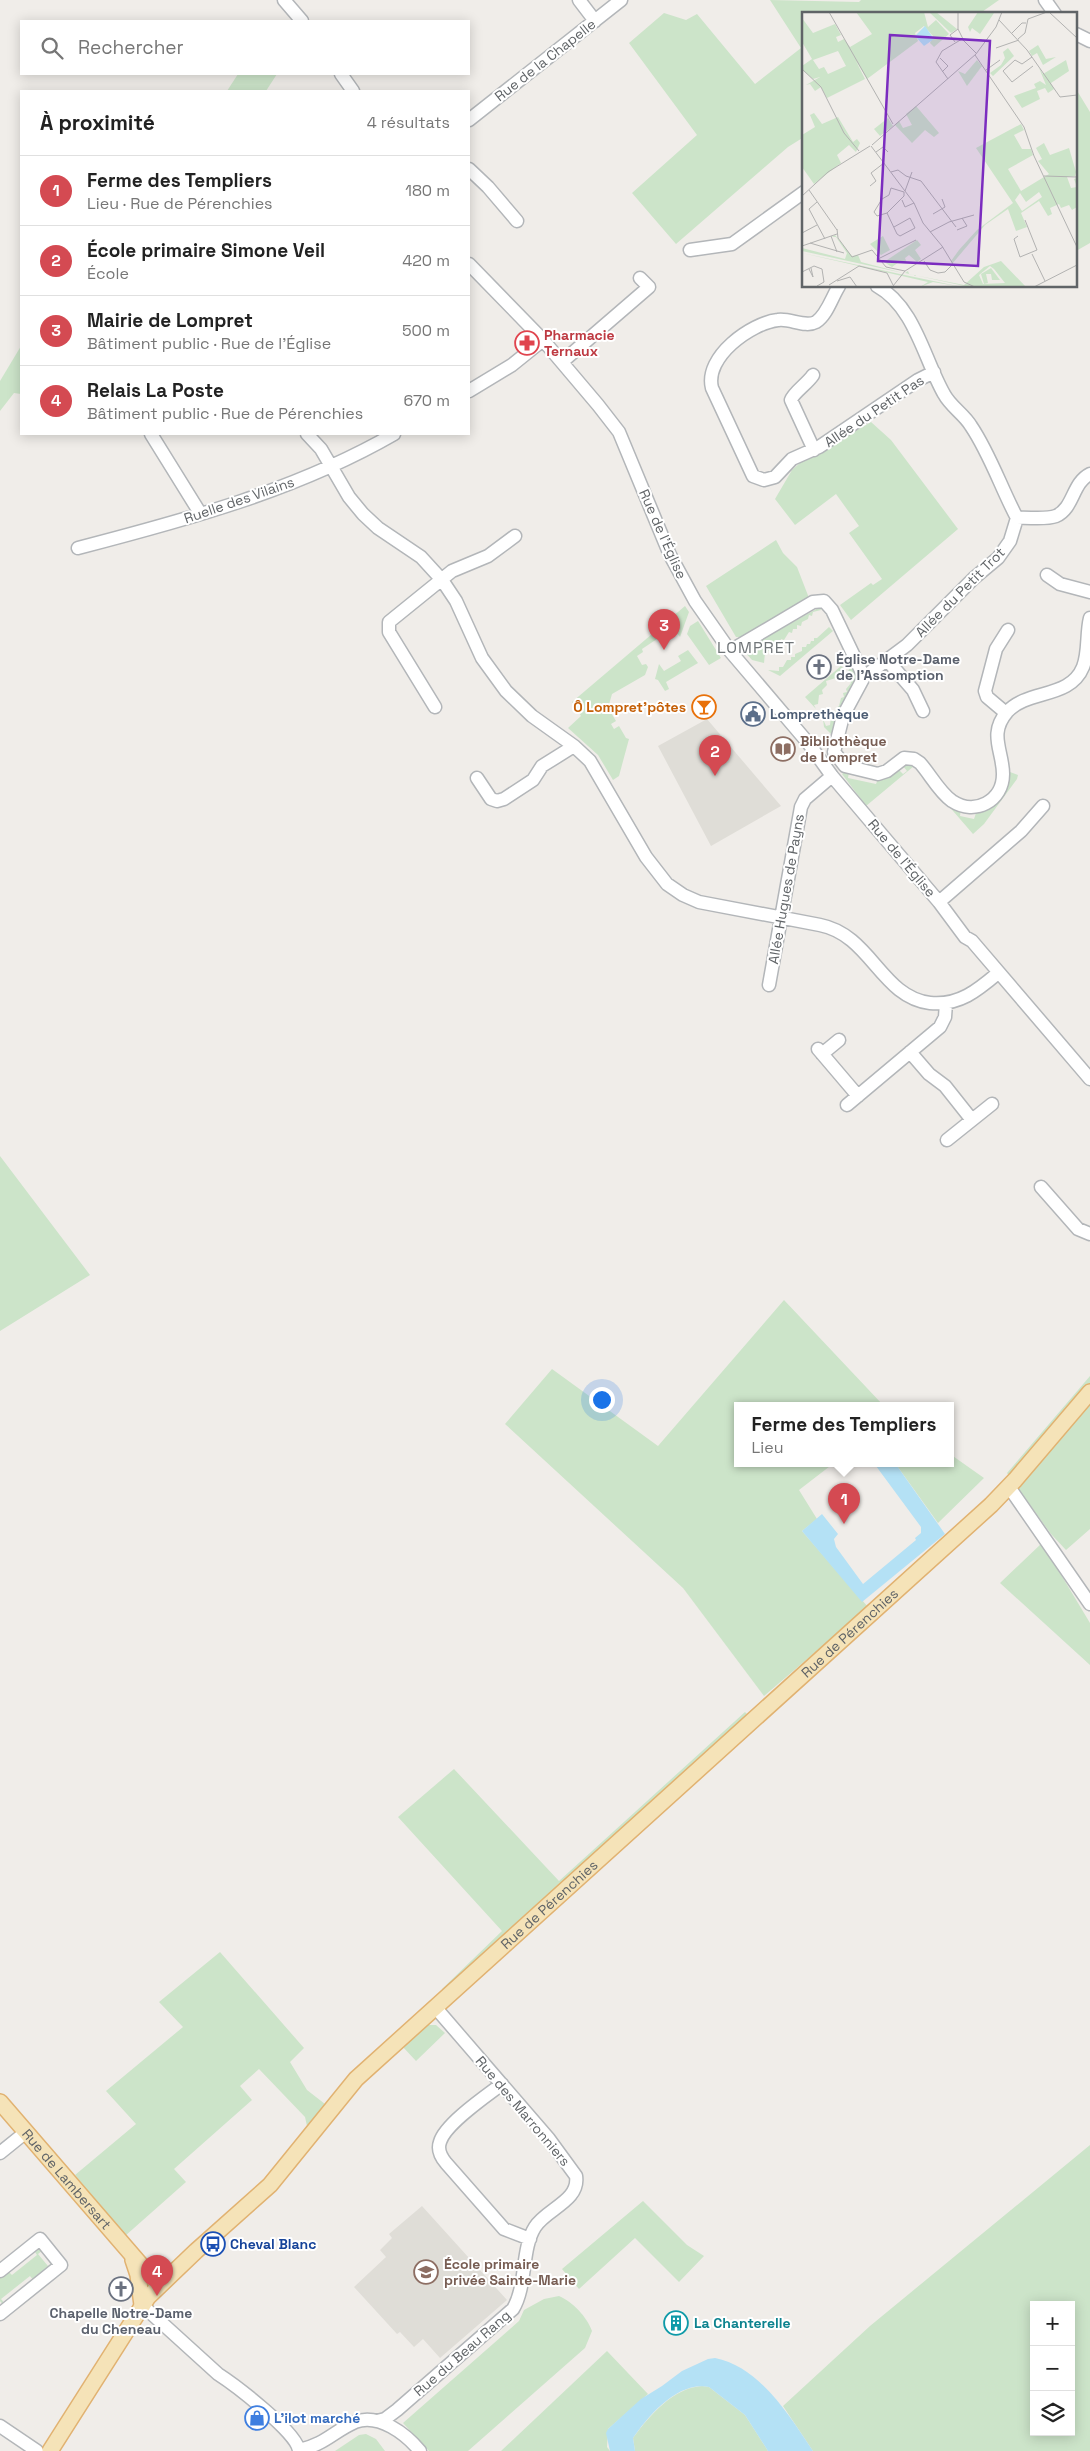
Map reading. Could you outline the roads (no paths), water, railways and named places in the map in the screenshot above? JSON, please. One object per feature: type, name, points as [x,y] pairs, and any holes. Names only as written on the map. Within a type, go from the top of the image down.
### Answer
[{"type":"main road","name":"Rue de Pérenchies","points":[[50,2451],[142,2305],[159,2286],[270,2185],[347,2089],[1009,1487],[1090,1392]]},
{"type":"main road","name":"Rue de Lambersart","points":[[0,2102],[132,2258],[159,2286]]},
{"type":"main road","name":"Rue de Lambersart","points":[[132,2258],[138,2275],[142,2305]]},
{"type":"street","points":[[284,0],[301,20]]},
{"type":"street","points":[[579,0],[595,21]]},
{"type":"street","name":"Rue de la Chapelle","points":[[470,119],[621,0]]},
{"type":"street","points":[[1045,0],[1054,12]]},
{"type":"street","points":[[1078,35],[1090,41]]},
{"type":"street","points":[[342,75],[352,90]]},
{"type":"street","points":[[470,170],[488,187],[517,222]]},
{"type":"street","points":[[690,250],[732,244],[802,193]]},
{"type":"street","name":"Rue de l'Église","points":[[470,265],[543,340],[619,432],[670,555],[695,601],[730,651],[809,744],[831,775],[939,902],[965,937],[971,940],[998,972],[1085,1064],[1090,1080]]},
{"type":"street","points":[[562,362],[649,287],[640,278]]},
{"type":"street","name":"Allée du Petit Pas","points":[[838,288],[818,320],[807,324],[776,320],[759,325],[722,352],[714,364],[711,375],[714,394],[753,476],[764,480],[771,479],[792,459],[814,450],[871,414],[918,380],[934,372]]},
{"type":"street","name":"Allée du Petit Pas","points":[[881,288],[888,292],[897,302],[926,351],[948,401],[972,427],[1017,518]]},
{"type":"street","points":[[470,389],[512,365],[543,340]]},
{"type":"street","name":"Allée du Petit Pas","points":[[813,375],[804,387],[793,395],[792,400],[814,450]]},
{"type":"street","points":[[152,435],[200,513]]},
{"type":"street","points":[[308,435],[317,443],[349,497],[363,514],[378,528],[421,557],[442,580],[456,602],[482,658],[501,685],[532,716],[574,746],[594,767],[646,857],[671,888],[699,902],[838,930],[861,947],[902,993],[922,1001],[946,1003],[974,993],[998,972]]},
{"type":"street","name":"Ruelle des Vilains","points":[[78,548],[164,525],[274,489],[331,466],[392,435]]},
{"type":"street","points":[[1017,518],[1057,516],[1066,506],[1082,479],[1090,474]]},
{"type":"street","name":"Allée du Petit Trot","points":[[842,764],[834,752],[834,743],[843,716],[864,677],[914,639],[974,578],[998,558],[1008,545],[1017,518]]},
{"type":"street","points":[[435,707],[388,628],[392,618],[458,568],[488,556],[515,536]]},
{"type":"street","points":[[1047,575],[1060,584],[1090,592]]},
{"type":"street","points":[[730,651],[817,601],[824,600],[830,605],[864,677]]},
{"type":"street","points":[[831,775],[842,764],[878,774],[887,771],[900,760],[914,759],[950,800],[958,804],[981,807],[994,798],[1002,780],[1002,767],[997,738],[1000,724],[1006,713],[1019,703],[1068,685],[1078,676],[1085,659],[1090,618]]},
{"type":"street","points":[[1006,713],[987,698],[985,691],[996,649],[1008,630]]},
{"type":"street","points":[[888,660],[912,690],[923,711]]},
{"type":"street","points":[[477,778],[491,799],[501,800],[533,780],[542,766],[574,746]]},
{"type":"street","name":"Allée Hugues de Payns","points":[[769,985],[803,802],[831,775]]},
{"type":"street","points":[[939,902],[1021,831],[1043,806]]},
{"type":"street","points":[[847,1105],[942,1024],[946,1003]]},
{"type":"street","points":[[839,1040],[820,1052],[858,1096]]},
{"type":"street","points":[[910,1052],[929,1074],[945,1086],[972,1120]]},
{"type":"street","points":[[947,1140],[992,1104]]},
{"type":"street","points":[[1042,1187],[1078,1229],[1090,1234]]},
{"type":"street","points":[[1009,1487],[1090,1604]]},
{"type":"street","name":"Rue des Marronniers","points":[[435,2007],[549,2139],[577,2179],[575,2191],[537,2224],[530,2240]]},
{"type":"street","points":[[502,2084],[444,2133],[439,2145],[439,2151],[446,2163],[504,2229],[530,2240]]},
{"type":"street","points":[[0,2153],[26,2132]]},
{"type":"street","points":[[0,2271],[40,2239],[61,2265],[0,2314]]},
{"type":"street","name":"Rue du Beau Rang","points":[[377,2421],[385,2419],[398,2410],[513,2309],[519,2296],[530,2240]]},
{"type":"street","points":[[142,2305],[218,2374],[231,2381],[293,2437],[299,2451],[320,2444],[355,2422],[377,2421],[396,2430],[420,2451]]},
{"type":"street","points":[[0,2426],[37,2451]]},
{"type":"water","points":[[877,1467],[898,1467],[945,1534],[862,1602],[802,1531],[822,1514],[838,1534],[834,1539],[836,1547],[863,1584],[916,1540],[915,1538],[921,1533],[921,1527]]},
{"type":"water","points":[[715,2358],[731,2363],[746,2371],[772,2394],[813,2451],[768,2451],[745,2415],[709,2387],[697,2387],[686,2389],[676,2394],[647,2419],[633,2438],[635,2451],[610,2451],[606,2433],[608,2429],[641,2399],[682,2371],[708,2359]]},
{"type":"place","name":"Pharmacie Ternaux","points":[[527,343]]},
{"type":"place","name":"Mairie de Lompret","points":[[664,650]]},
{"type":"place","name":"Église Notre-Dame de l'Assomption","points":[[819,667]]},
{"type":"place","name":"Ô Lompret’pôtes","points":[[704,707]]},
{"type":"place","name":"Lomprethèque","points":[[753,714]]},
{"type":"place","name":"Bibliothèque de Lompret","points":[[783,749]]},
{"type":"place","name":"École primaire Simone Veil","points":[[715,776]]},
{"type":"place","name":"Ferme des Templiers","points":[[844,1524]]},
{"type":"place","name":"Cheval Blanc","points":[[213,2244]]},
{"type":"place","name":"École primaire privée Sainte-Marie","points":[[426,2272]]},
{"type":"place","name":"Chapelle Notre-Dame du Cheneau","points":[[121,2289]]},
{"type":"place","name":"Relais La Poste","points":[[157,2296]]},
{"type":"place","name":"La Chanterelle","points":[[676,2323]]},
{"type":"place","name":"L'ilot marché","points":[[257,2418]]},
{"type":"district","name":"LOMPRET","points":[[756,647]]}]
